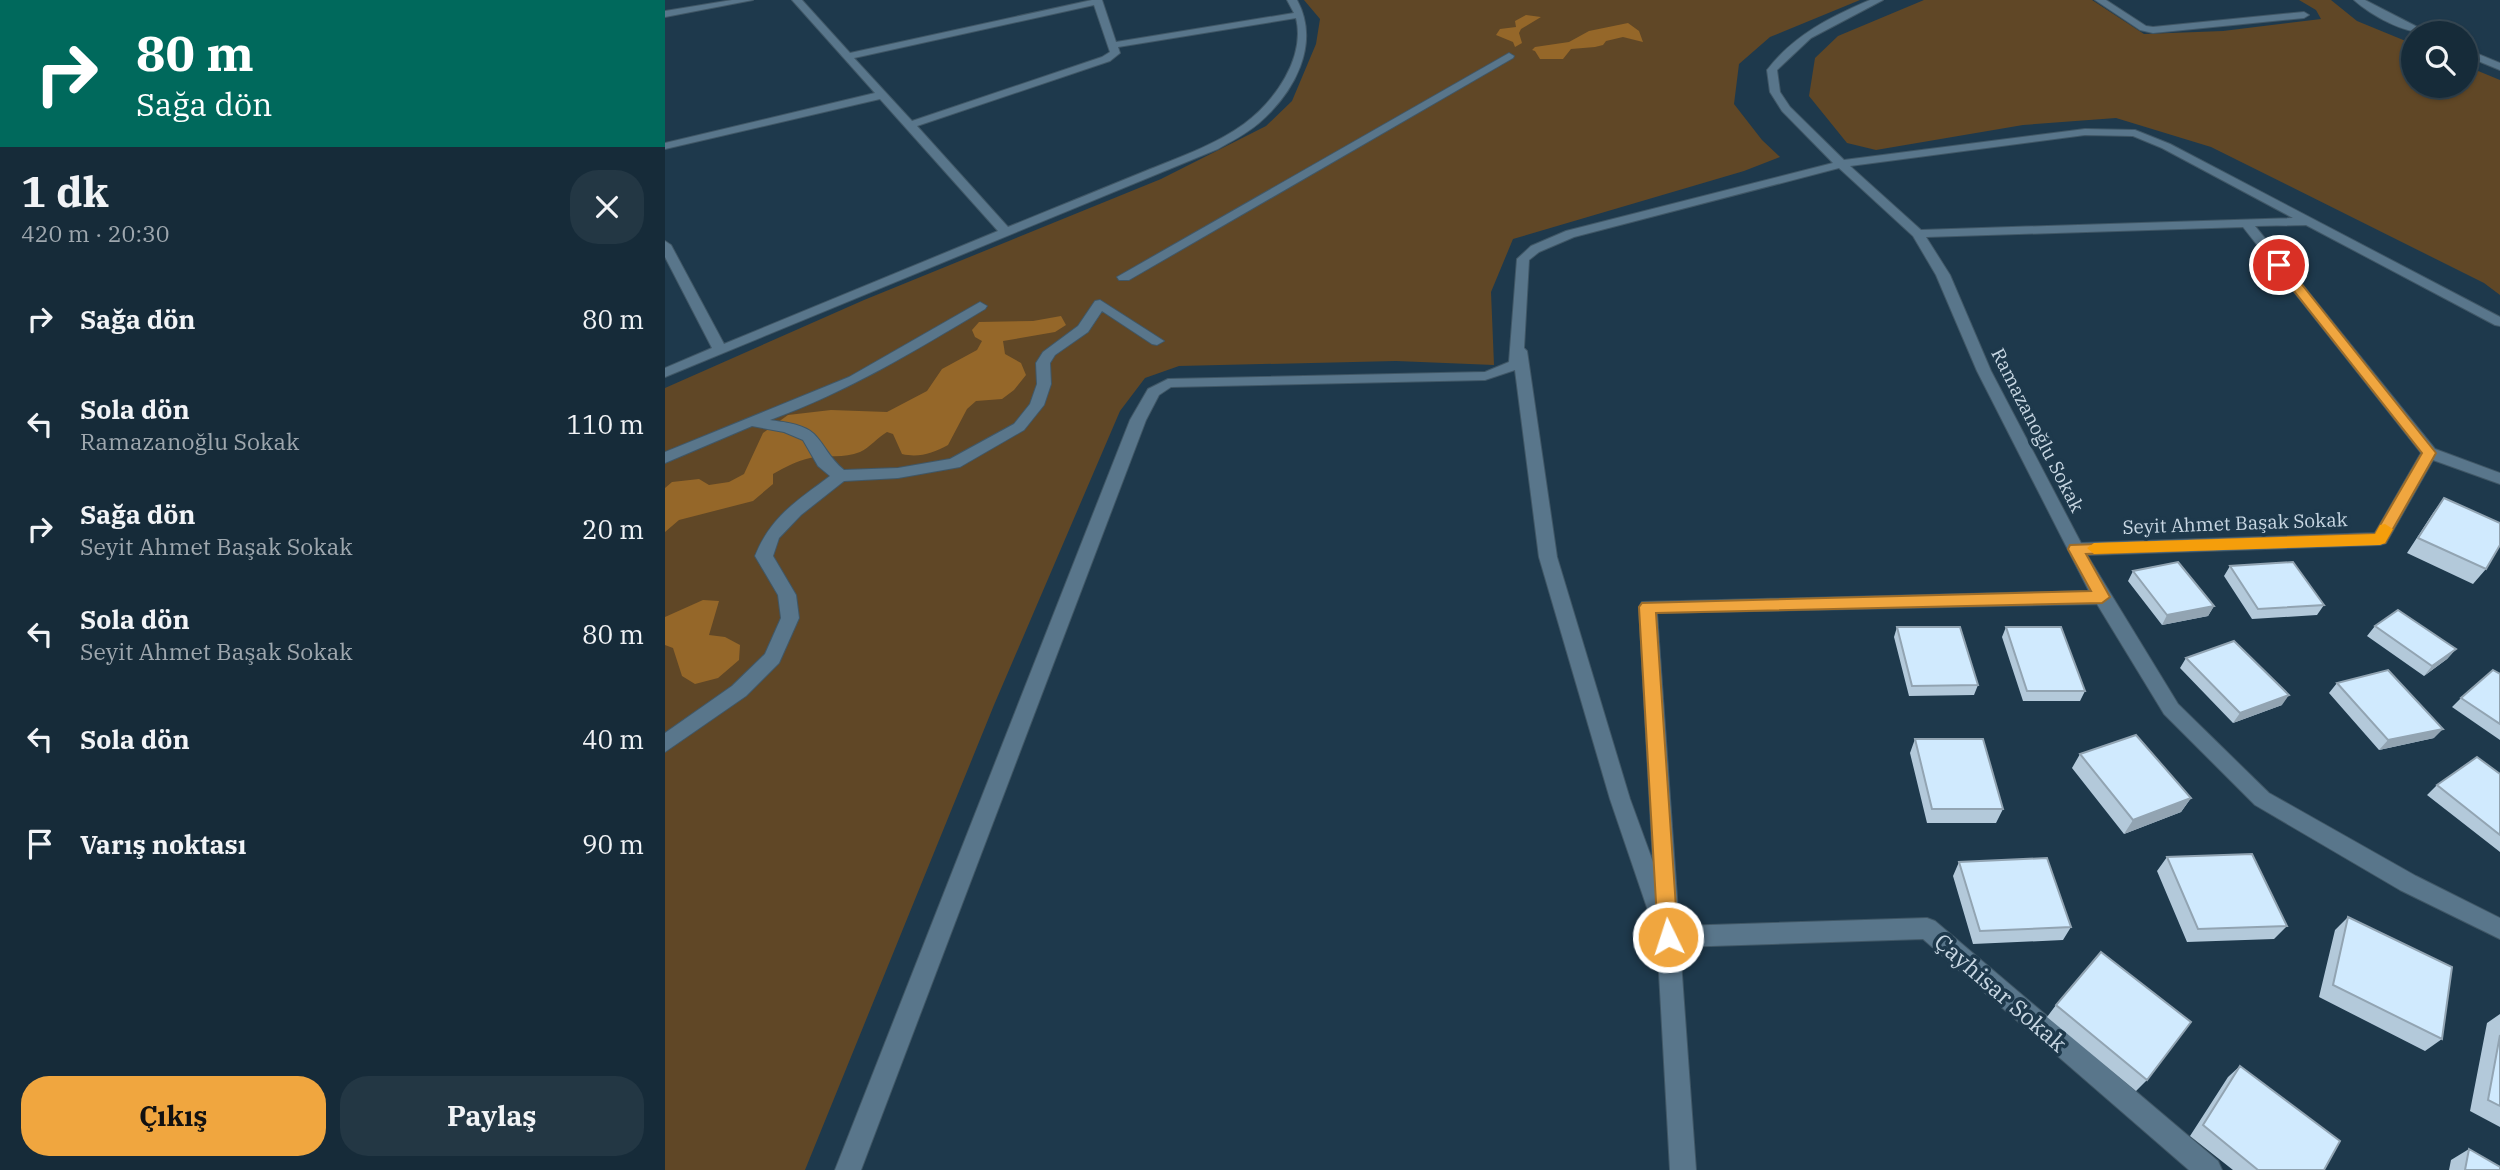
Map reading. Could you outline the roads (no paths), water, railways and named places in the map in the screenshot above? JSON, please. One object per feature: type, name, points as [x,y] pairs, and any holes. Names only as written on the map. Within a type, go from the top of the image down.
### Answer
[{"type":"street","points":[[665,14],[748,0]]},
{"type":"street","points":[[797,0],[1006,231]]},
{"type":"street","points":[[665,373],[1214,147],[1249,126],[1280,94],[1296,63],[1303,30],[1300,15],[1292,0]]},
{"type":"street","name":"Ramazanoğlu Sokak","points":[[1878,0],[1809,32],[1790,47],[1772,70],[1775,92],[1786,109],[1918,234],[1943,275],[1984,371],[2075,549],[2171,709],[2262,799],[2408,883],[2500,929]]},
{"type":"street","points":[[2100,0],[2143,28],[2153,30],[2304,15]]},
{"type":"street","points":[[2359,0],[2401,23]]},
{"type":"street","points":[[848,56],[1097,1],[1114,45],[1115,53],[1106,59],[910,125]]},
{"type":"street","points":[[1114,45],[1300,15]]},
{"type":"street","points":[[1124,277],[1509,57]]},
{"type":"street","points":[[2478,57],[2500,67]]},
{"type":"street","points":[[665,146],[883,94]]},
{"type":"street","points":[[848,1170],[1138,420],[1153,392],[1168,383],[1485,376],[1501,372],[1516,364],[1523,259],[1535,248],[1570,234],[1842,164],[2085,132],[2135,133],[2166,146],[2500,322]]},
{"type":"street","points":[[1918,234],[2310,221]]},
{"type":"street","points":[[2246,223],[2429,453],[2500,479]]},
{"type":"street","points":[[665,245],[720,350]]},
{"type":"street","points":[[665,744],[739,691],[772,658],[790,618],[787,595],[764,556],[772,535],[795,511],[841,476],[898,473],[954,463],[1019,427],[1037,405],[1044,384],[1042,363],[1063,342],[1083,329],[1100,304],[1157,341]]},
{"type":"street","points":[[665,458],[696,442],[834,389],[897,356],[980,306]]},
{"type":"street","points":[[1518,340],[1548,557],[1620,799],[1668,937]]},
{"type":"street","points":[[749,421],[788,428],[808,437],[824,462],[841,476]]},
{"type":"street","name":"Seyit Ahmet Başak Sokak","points":[[2075,549],[2380,539],[2429,453]]},
{"type":"street","points":[[1683,1170],[1647,607],[2102,597]]},
{"type":"street","name":"Çayhisar Sokak","points":[[1668,937],[1927,928],[2209,1170]]}]
